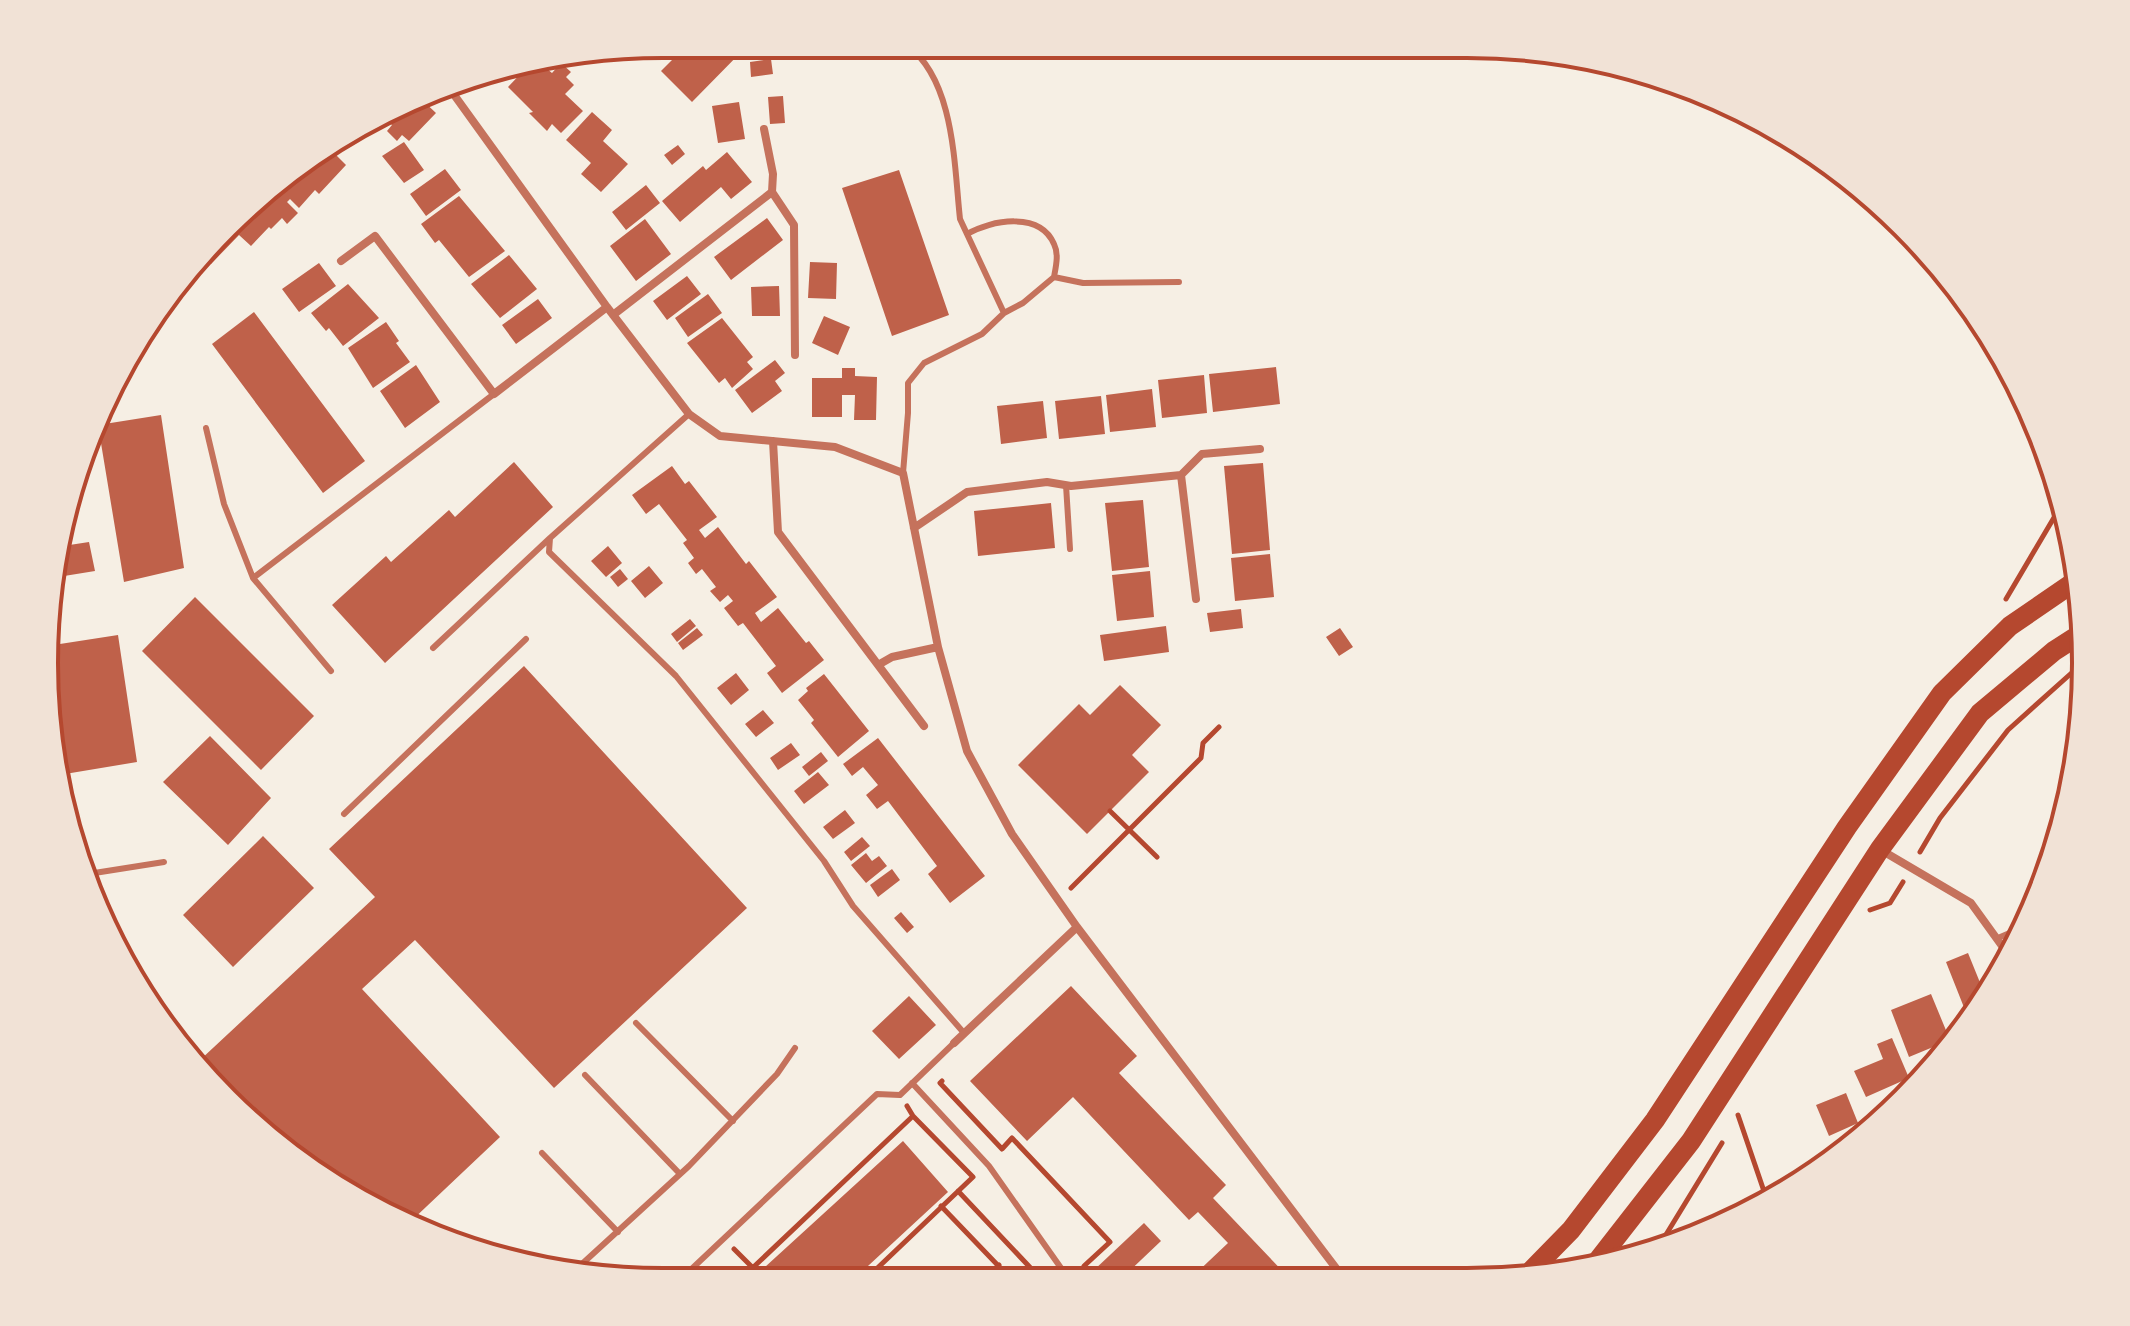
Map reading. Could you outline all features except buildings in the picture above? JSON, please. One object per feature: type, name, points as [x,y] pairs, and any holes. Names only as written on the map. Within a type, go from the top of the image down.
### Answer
[{"type":"main road","points":[[1538,1264],[1571,1230],[1655,1120],[1847,827],[1942,693],[2010,626],[2067,587]]},
{"type":"main road","points":[[1605,1251],[1691,1141],[1880,849],[1980,713],[2071,640]]},
{"type":"street","points":[[454,95],[610,311],[689,414],[720,436],[835,447],[903,473],[938,647],[967,751],[1012,834],[1077,927],[1336,1268]]},
{"type":"street","points":[[764,129],[773,174],[772,192],[794,225],[795,355]]},
{"type":"street","points":[[341,261],[375,236],[494,394],[772,192]]},
{"type":"street","points":[[773,441],[778,532],[924,726]]},
{"type":"street","points":[[914,528],[967,492],[1047,482],[1066,485],[1181,475],[1202,454],[1260,449]]},
{"type":"street","points":[[1181,475],[1196,599]]},
{"type":"street","points":[[878,665],[892,657],[938,647]]},
{"type":"street","points":[[1880,849],[1971,903],[2002,945]]},
{"type":"street","points":[[954,1043],[1077,927]]},
{"type":"lane","points":[[922,58],[948,116],[960,219],[1004,313]]},
{"type":"lane","points":[[903,473],[908,383],[924,363],[982,334],[1004,313],[1023,303],[1054,277],[1056,247],[1049,236],[1032,224],[1008,220],[982,225],[967,234]]},
{"type":"lane","points":[[1054,277],[1083,283],[1179,282]]},
{"type":"lane","points":[[253,578],[494,394]]},
{"type":"lane","points":[[433,648],[689,414]]},
{"type":"lane","points":[[206,428],[224,504],[253,578],[331,671]]},
{"type":"lane","points":[[1066,485],[1070,549]]},
{"type":"lane","points":[[550,538],[549,552],[676,676],[824,861],[853,906],[964,1033]]},
{"type":"lane","points":[[344,814],[526,639]]},
{"type":"lane","points":[[96,873],[164,862]]},
{"type":"lane","points":[[1998,938],[2009,933]]},
{"type":"lane","points":[[636,1023],[733,1121]]},
{"type":"lane","points":[[693,1268],[877,1094],[900,1095],[954,1043]]},
{"type":"lane","points":[[583,1263],[733,1121],[777,1074],[795,1048]]},
{"type":"lane","points":[[585,1075],[680,1174]]},
{"type":"lane","points":[[912,1083],[989,1166],[1061,1268]]},
{"type":"lane","points":[[542,1153],[618,1232]]},
{"type":"path","points":[[2003,604],[2054,518]]},
{"type":"path","points":[[1911,868],[1940,818],[2008,730],[2072,673]]},
{"type":"path","points":[[1058,900],[1201,758],[1203,743],[1219,727]]},
{"type":"path","points":[[1110,811],[1157,857]]},
{"type":"path","points":[[948,1077],[940,1083],[1002,1149],[1012,1138],[1110,1242],[1084,1266],[1086,1268]]},
{"type":"path","points":[[1738,1115],[1764,1190]]},
{"type":"path","points":[[753,1268],[913,1116],[973,1177],[877,1268]]},
{"type":"path","points":[[958,1191],[1031,1268]]},
{"type":"path","points":[[941,1206],[1002,1268]]},
{"type":"path","points":[[996,1268],[999,1265]]}]
